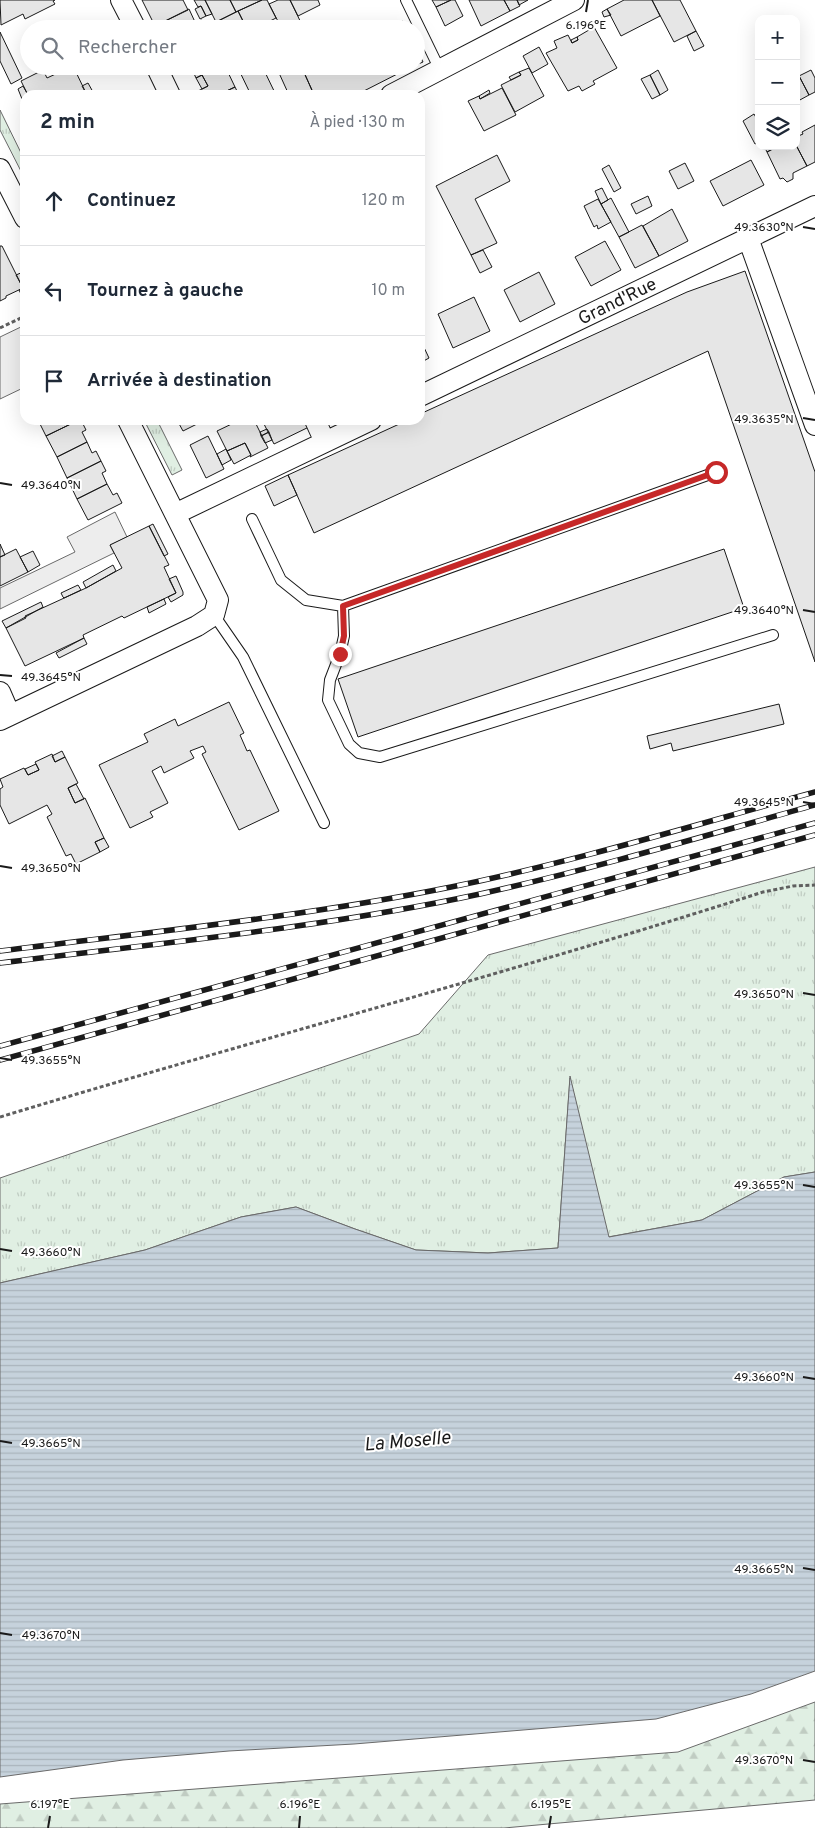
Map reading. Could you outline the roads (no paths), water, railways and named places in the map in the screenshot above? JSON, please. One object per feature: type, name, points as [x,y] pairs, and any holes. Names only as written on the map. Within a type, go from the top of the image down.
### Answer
[{"type":"street","points":[[121,0],[131,20]]},
{"type":"street","points":[[401,90],[574,0]]},
{"type":"street","points":[[160,75],[168,90]]},
{"type":"street","points":[[0,169],[20,208]]},
{"type":"street","name":"Grand'Rue","points":[[425,394],[815,206]]},
{"type":"street","points":[[748,238],[815,425]]},
{"type":"street","points":[[0,692],[5,718],[172,638],[214,614],[218,600],[130,425]]},
{"type":"street","points":[[317,425],[325,442]]},
{"type":"street","points":[[175,514],[361,425]]},
{"type":"lane","points":[[406,0],[416,20]]},
{"type":"lane","points":[[425,39],[440,70]]},
{"type":"lane","points":[[252,519],[281,580],[306,600],[343,606],[716,472]]},
{"type":"lane","points":[[343,606],[344,636],[340,654],[330,680],[328,700],[348,744],[359,753],[380,757],[773,635]]},
{"type":"lane","points":[[214,614],[243,657],[324,823]]},
{"type":"water","name":"La Moselle","points":[[570,1076],[609,1237],[702,1220],[784,1177],[815,1172],[815,1671],[751,1694],[656,1719],[354,1744],[229,1751],[123,1760],[0,1777],[0,1283],[145,1250],[241,1217],[296,1207],[416,1250],[488,1253],[558,1248]]},
{"type":"railway","points":[[0,951],[283,915],[395,898],[497,877],[588,855],[815,792]]},
{"type":"railway","points":[[0,963],[301,926],[421,906],[564,874],[815,805]]},
{"type":"railway","points":[[0,1046],[815,823]]},
{"type":"railway","points":[[0,1060],[815,835]]}]
